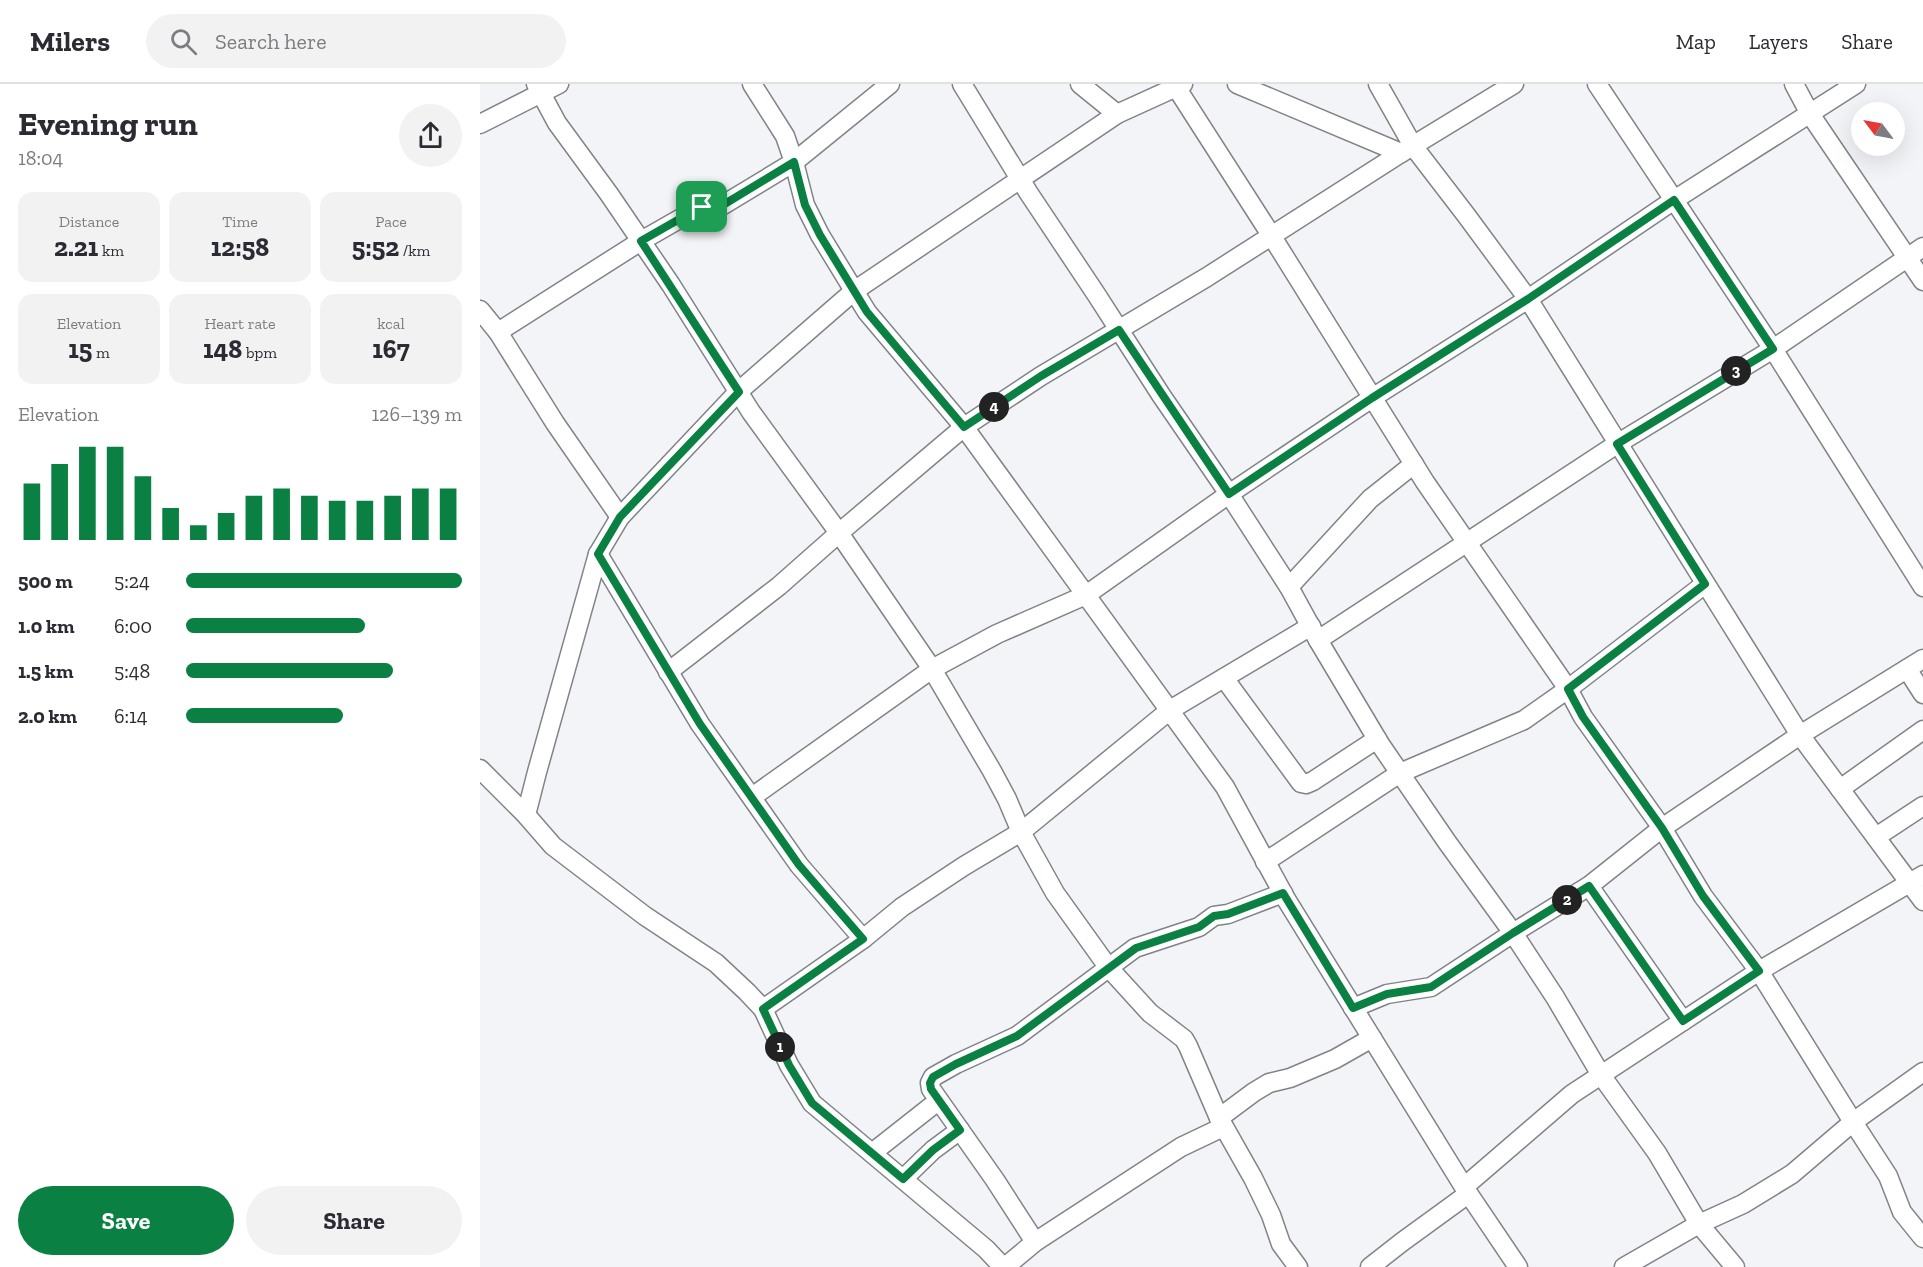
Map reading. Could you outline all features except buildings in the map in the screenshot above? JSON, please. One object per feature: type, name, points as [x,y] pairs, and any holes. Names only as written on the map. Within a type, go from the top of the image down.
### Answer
[{"type":"street","points":[[480,124],[539,88],[559,84]]},
{"type":"street","points":[[752,84],[785,136],[805,205],[820,235],[867,312],[964,427],[1225,787],[1283,893],[1353,1008],[1466,1191],[1518,1267]]},
{"type":"street","points":[[498,332],[641,241],[702,207],[723,205],[794,162],[890,84]]},
{"type":"street","points":[[962,84],[1021,180],[1289,587],[1377,739],[1447,842],[1513,933],[1555,997],[1601,1075],[1657,1153],[1700,1224],[1735,1267]]},
{"type":"street","points":[[1080,84],[1117,114]]},
{"type":"street","points":[[1238,84],[1407,150]]},
{"type":"street","points":[[1378,84],[1407,150],[1466,215],[1528,299],[1800,735],[1876,837],[1916,879],[1923,901]]},
{"type":"street","points":[[668,672],[778,586],[964,427],[1041,376],[1207,277],[1514,84]]},
{"type":"street","points":[[1597,84],[1773,349],[1923,587]]},
{"type":"street","points":[[1794,84],[1810,114],[1923,281]]},
{"type":"street","points":[[752,797],[932,669],[997,634],[1086,596],[1229,494],[1372,398],[1528,299],[1674,200],[1856,84]]},
{"type":"street","points":[[526,815],[598,554],[620,517],[739,392],[854,291],[1117,114],[1179,86],[1372,398],[1465,543],[1519,616],[1568,689],[1583,717],[1662,828],[1703,896],[1759,971],[1888,1176],[1902,1212],[1923,1238]]},
{"type":"street","points":[[539,88],[557,123],[641,241],[751,412],[839,532],[932,669],[992,771],[1021,832],[1055,893],[1108,967],[1150,1013],[1184,1039],[1221,1123],[1253,1178],[1271,1215],[1281,1244],[1298,1267]]},
{"type":"street","points":[[763,1009],[863,939],[902,907],[1021,832],[1170,710],[1224,678],[1315,633],[1465,543],[1617,444],[1773,349],[1923,247]]},
{"type":"street","points":[[480,310],[498,332],[555,423],[620,517]]},
{"type":"street","points":[[1289,587],[1370,499],[1414,464]]},
{"type":"street","points":[[598,554],[700,724],[799,865],[863,939]]},
{"type":"street","points":[[1266,862],[1401,773],[1515,725],[1568,689],[1705,584]]},
{"type":"street","points":[[1353,1008],[1387,994],[1431,987],[1589,886],[1662,828],[1800,735],[1923,659]]},
{"type":"street","points":[[1907,669],[1923,694]]},
{"type":"street","points":[[1224,678],[1301,783],[1306,784],[1313,781],[1377,739]]},
{"type":"street","points":[[1840,789],[1923,730]]},
{"type":"street","points":[[480,769],[553,846],[645,916],[716,963],[763,1009],[789,1065],[812,1103],[986,1249],[1004,1267],[1035,1242],[1221,1123],[1254,1092],[1269,1083],[1290,1078],[1335,1059],[1372,1038]]},
{"type":"street","points":[[1876,837],[1922,807]]},
{"type":"street","points":[[1370,1267],[1466,1191],[1572,1094],[1759,971],[1916,879]]},
{"type":"street","points":[[1589,886],[1683,1021]]},
{"type":"street","points":[[1035,1242],[931,1089],[930,1083],[933,1077],[1017,1036],[1136,948],[1199,927],[1214,916],[1228,914],[1283,893]]},
{"type":"street","points":[[1624,1267],[1700,1224],[1743,1204],[1792,1174],[1853,1122],[1923,1072]]},
{"type":"street","points":[[872,1153],[939,1101]]},
{"type":"street","points":[[903,1179],[933,1150],[960,1130]]},
{"type":"route","points":[[794,162],[805,205],[820,235],[867,312],[964,427],[1041,376],[1119,330],[1229,494],[1372,398],[1528,299],[1674,200],[1773,349],[1617,444],[1705,584],[1568,689],[1583,717],[1662,828],[1703,896],[1759,971],[1683,1021],[1589,886],[1431,987],[1387,994],[1353,1008],[1283,893],[1228,914],[1214,916],[1199,927],[1136,948],[1017,1036],[933,1077],[930,1083],[931,1089],[960,1130],[933,1150],[903,1179],[812,1103],[789,1065],[763,1009],[863,939],[799,865],[700,724],[598,554],[620,517],[739,392],[641,241],[702,207],[723,205],[794,162]]}]
